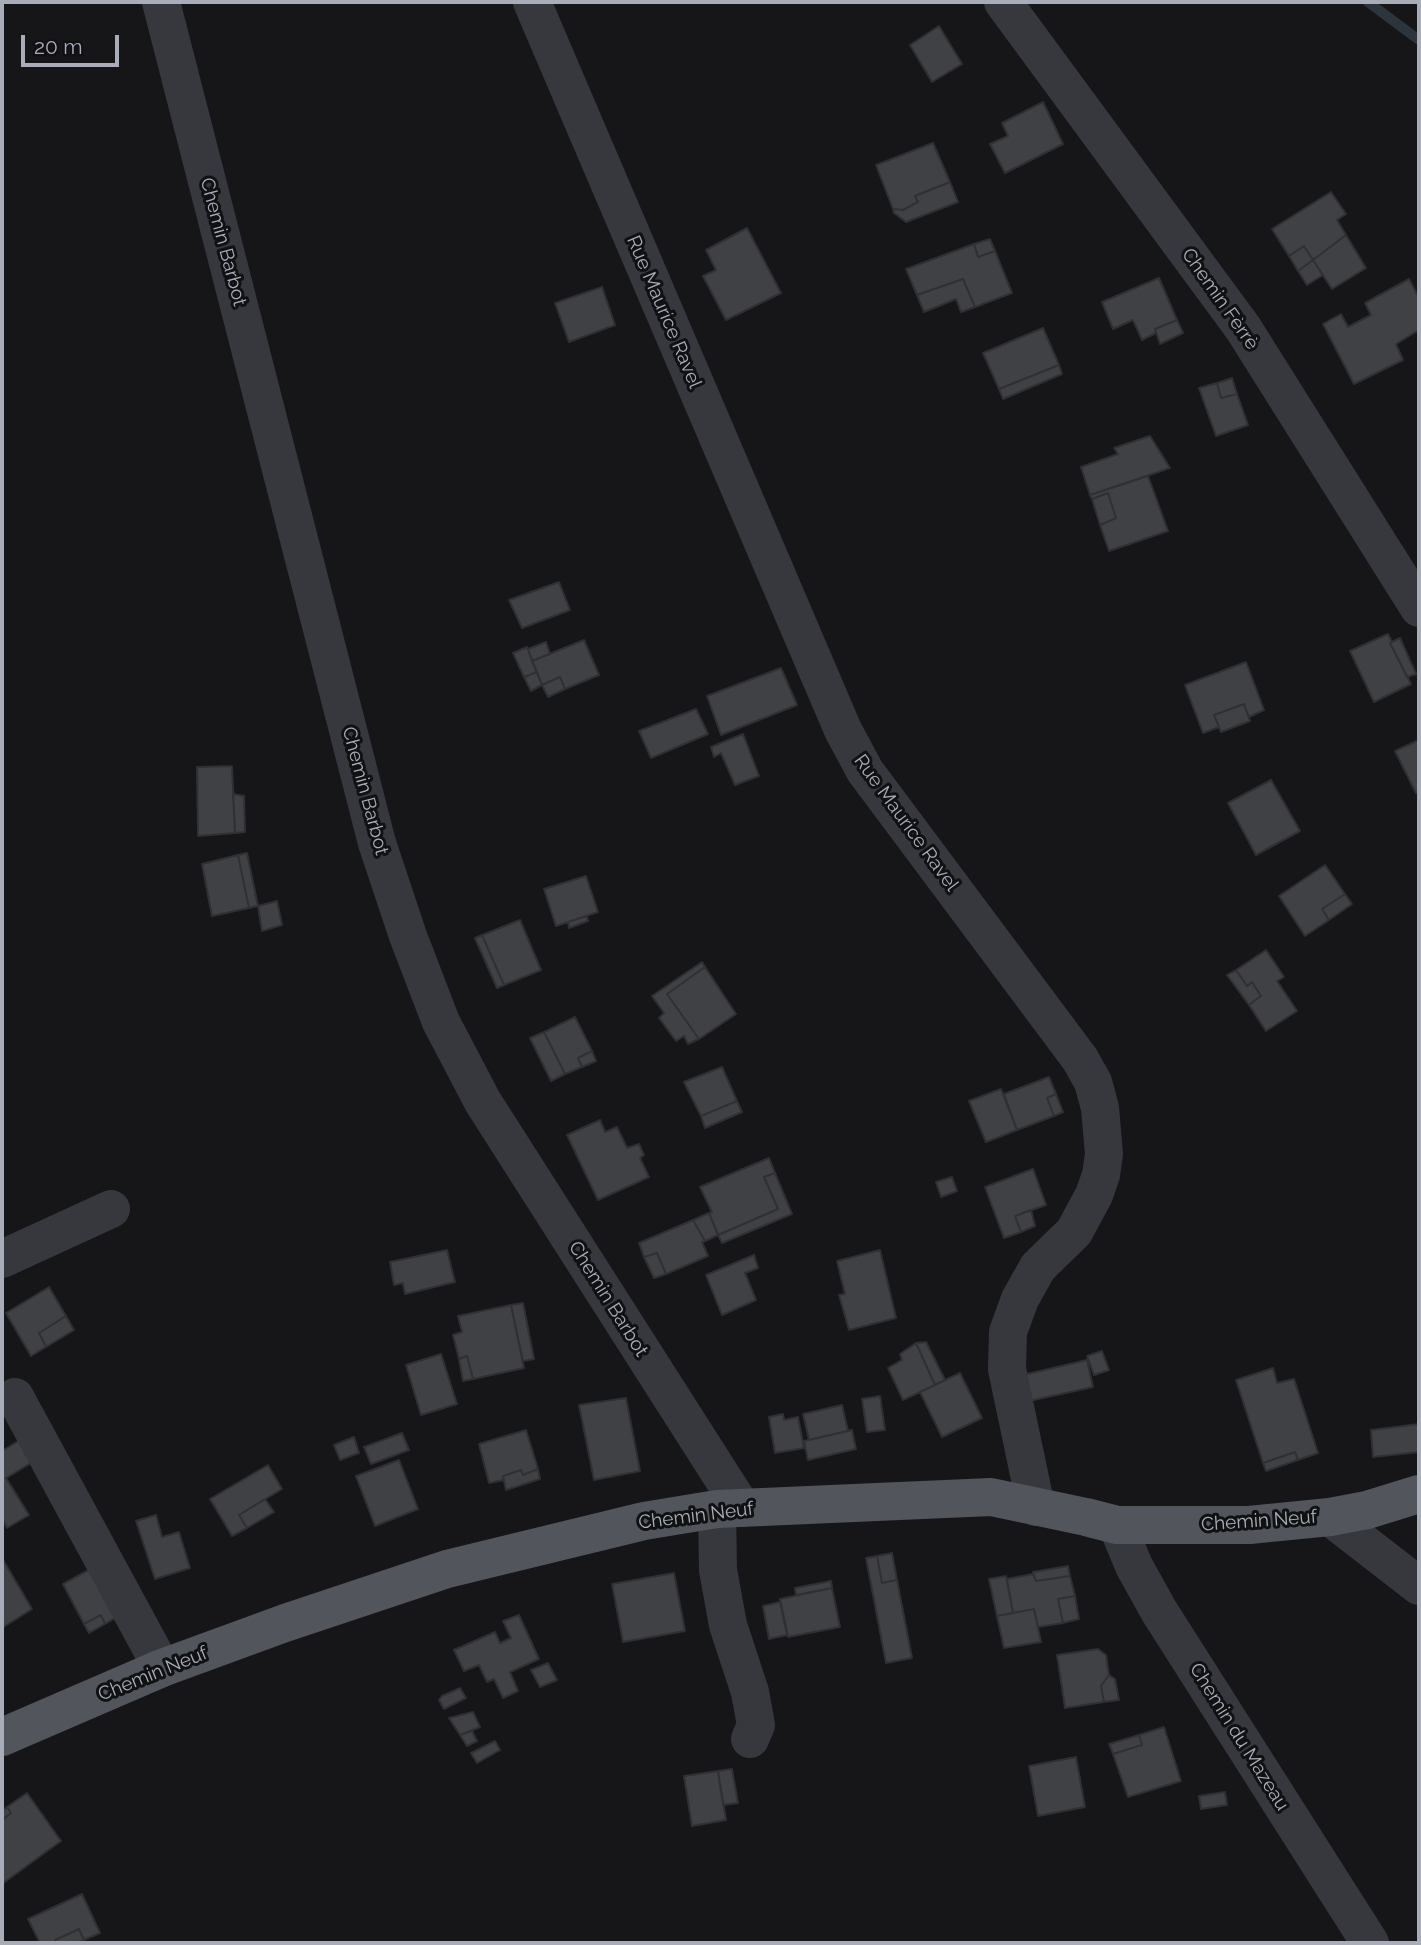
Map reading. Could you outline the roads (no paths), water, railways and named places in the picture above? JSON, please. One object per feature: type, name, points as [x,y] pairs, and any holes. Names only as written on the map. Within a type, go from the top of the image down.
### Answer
[{"type":"main road","name":"Chemin Neuf","points":[[2,1737],[162,1668],[285,1623],[447,1569],[644,1521],[729,1509],[991,1497],[1117,1525],[1249,1525],[1331,1517],[1367,1510],[1419,1494]]},
{"type":"street","name":"Chemin Barbot","points":[[161,2],[377,843],[408,936],[441,1022],[483,1102],[729,1509]]},
{"type":"street","name":"Rue Maurice Ravel","points":[[532,2],[843,730],[865,771],[1080,1059],[1093,1082],[1100,1108],[1104,1154],[1101,1175],[1094,1195],[1074,1232],[1038,1267],[1020,1300],[1008,1332],[1007,1369],[1037,1507]]},
{"type":"street","name":"Chemin Fèrrè","points":[[1003,2],[1243,328],[1419,608]]},
{"type":"street","points":[[2,1259],[111,1209]]},
{"type":"street","points":[[15,1397],[162,1668]]},
{"type":"street","points":[[729,1509],[718,1570],[728,1625],[750,1692],[756,1725],[750,1739]]},
{"type":"street","points":[[1331,1517],[1419,1586]]},
{"type":"street","name":"Chemin du Mazeau","points":[[1117,1525],[1134,1566],[1159,1611],[1370,1943]]},
{"type":"waterway","points":[[1368,2],[1419,40]]}]
